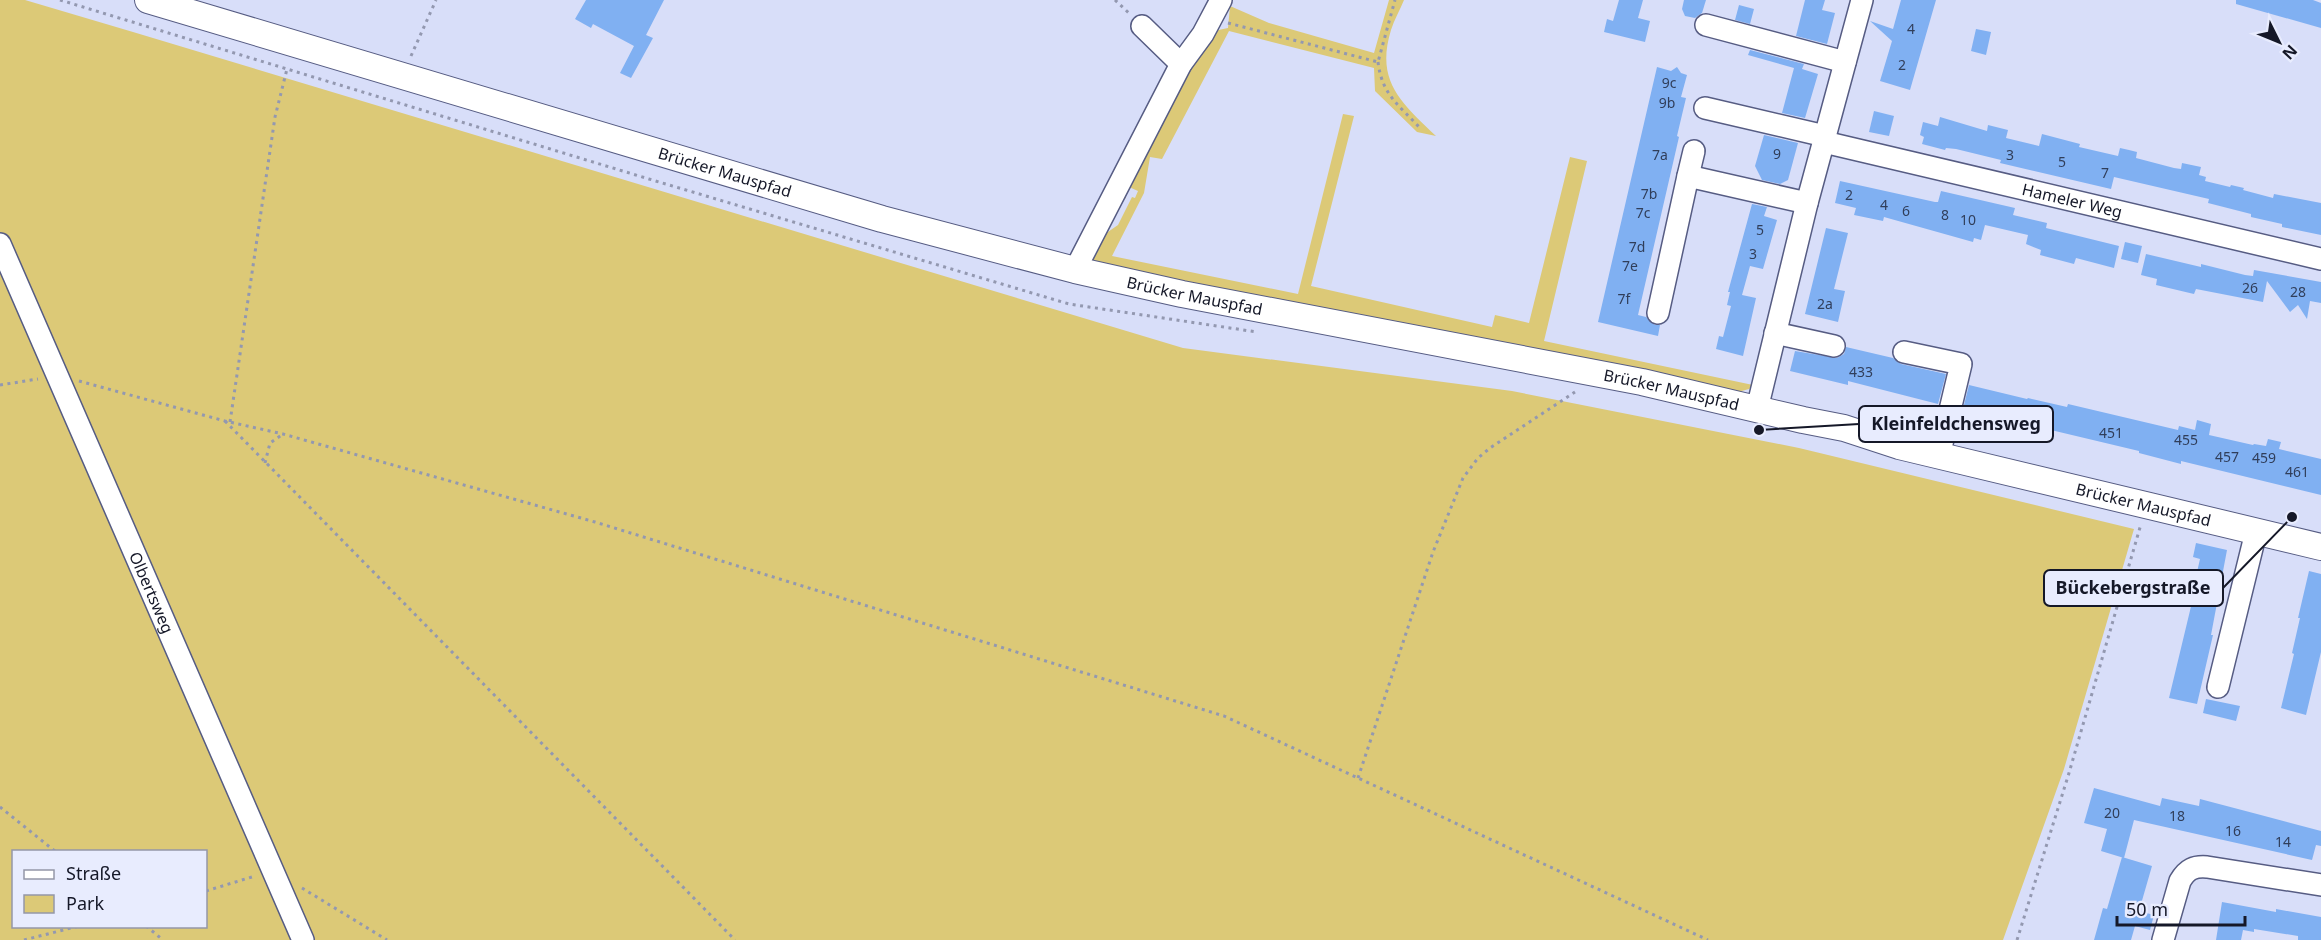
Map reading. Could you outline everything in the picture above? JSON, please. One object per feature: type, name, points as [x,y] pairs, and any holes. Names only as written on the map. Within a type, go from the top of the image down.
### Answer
[{"type":"main road","name":"Brücker Mauspfad","points":[[144,12],[402,76],[882,219],[1075,270],[1182,294],[1593,371],[1844,428],[1879,441],[1939,456],[2321,547]]},
{"type":"street","points":[[1075,270],[1181,64],[1203,34],[1221,0]]},
{"type":"street","points":[[1756,409],[1807,203],[1862,0]]},
{"type":"street","points":[[1706,25],[1845,62]]},
{"type":"street","points":[[1142,26],[1181,64]]},
{"type":"street","name":"Hameler Weg","points":[[1705,108],[2321,259]]},
{"type":"street","points":[[1658,313],[1694,151]]},
{"type":"street","points":[[1688,176],[1807,203]]},
{"type":"street","points":[[1092,234],[1111,226],[1125,202]]},
{"type":"street","name":"Olbertsweg","points":[[0,244],[303,940]]},
{"type":"street","points":[[1775,333],[1834,346]]},
{"type":"street","points":[[1904,352],[1961,364],[1939,456]]},
{"type":"street","points":[[2218,687],[2256,532]]},
{"type":"street","points":[[2163,940],[2181,881],[2192,868],[2207,867],[2321,885]]},
{"type":"path","points":[[60,0],[144,12]]},
{"type":"path","points":[[402,76],[436,0]]},
{"type":"path","points":[[1395,0],[1378,62],[1380,79],[1387,93],[1420,128]]},
{"type":"path","points":[[1203,34],[1216,24],[1228,23],[1378,62]]},
{"type":"path","points":[[230,422],[274,117],[287,68]]},
{"type":"path","points":[[0,385],[58,375],[225,421],[283,434],[595,522],[1224,716],[1708,940]]},
{"type":"path","points":[[1358,778],[1433,552],[1463,478],[1478,458],[1490,448],[1581,389]]},
{"type":"path","points":[[225,421],[735,940]]},
{"type":"path","points":[[265,463],[270,443],[283,434]]},
{"type":"path","points":[[2017,940],[2147,505]]},
{"type":"path","points":[[0,807],[54,850]]},
{"type":"path","points":[[24,940],[76,928]]},
{"type":"path","points":[[147,928],[163,940]]},
{"type":"green space","points":[[0,0],[25,0],[1183,348],[1512,391],[1799,448],[2134,529],[2064,769],[2003,940],[0,940]]},
{"type":"green space","points":[[1389,0],[1404,0],[1392,26],[1387,48],[1386,64],[1389,78],[1403,102],[1436,136],[1417,132],[1375,91],[1374,68],[1229,31],[1162,159],[1150,157],[1144,193],[1112,256],[1298,294],[1343,114],[1354,116],[1311,286],[1492,327],[1495,315],[1529,323],[1570,157],[1587,161],[1544,341],[1753,385],[1749,389],[1738,392],[1200,286],[1094,261],[1092,258],[1102,236],[1118,225],[1132,197],[1135,198],[1138,191],[1129,187],[1125,199],[1122,197],[1209,32],[1228,28],[1230,6],[1269,23],[1374,53]]},
{"type":"building","points":[[586,0],[664,0],[646,35],[653,38],[631,78],[620,73],[634,46],[593,24],[591,28],[575,19]]},
{"type":"building","points":[[1619,0],[1643,0],[1638,18],[1650,21],[1645,42],[1604,32],[1607,19],[1613,21]]},
{"type":"building","points":[[1684,0],[1706,0],[1702,13],[1695,18],[1685,16],[1682,9]]},
{"type":"building","points":[[1805,0],[1825,0],[1822,10],[1835,13],[1827,44],[1796,36]]},
{"type":"building","points":[[1901,0],[1936,0],[1910,90],[1880,81],[1892,41],[1870,21],[1893,29]]},
{"type":"building","points":[[2236,0],[2313,0],[2321,3],[2321,28],[2236,4]]},
{"type":"building","points":[[1739,5],[1754,9],[1750,24],[1735,20]]},
{"type":"building","points":[[1976,29],[1991,32],[1986,55],[1971,51]]},
{"type":"building","points":[[1750,50],[1804,64],[1802,69],[1818,74],[1805,118],[1782,113],[1794,68],[1748,55]]},
{"type":"building","points":[[1657,67],[1671,71],[1677,67],[1681,73],[1687,75],[1681,97],[1686,98],[1677,136],[1679,137],[1638,315],[1646,317],[1655,325],[1660,325],[1658,336],[1598,322]]},
{"type":"building","points":[[1874,111],[1894,116],[1889,136],[1869,132]]},
{"type":"building","points":[[1940,117],[1987,131],[1988,125],[2008,130],[2006,138],[2039,146],[2042,134],[2080,144],[2079,147],[2118,156],[2120,148],[2129,150],[2137,152],[2136,158],[2174,168],[2181,169],[2182,163],[2201,167],[2199,175],[2206,177],[2205,181],[2244,188],[2243,190],[2273,198],[2274,194],[2321,203],[2321,235],[2282,227],[2282,224],[2208,203],[2209,199],[2114,177],[2111,189],[2000,163],[2001,160],[1956,149],[1946,148],[1945,150],[1922,144],[1924,137],[1920,135],[1923,122],[1938,126]]},
{"type":"building","points":[[1764,135],[1798,143],[1788,180],[1780,184],[1762,180],[1755,166]]},
{"type":"building","points":[[1840,181],[1935,202],[1938,202],[1941,191],[2015,208],[2013,215],[2047,223],[2046,228],[2119,246],[2114,268],[2076,258],[2074,264],[2040,255],[2041,250],[2026,244],[2028,235],[1985,225],[1981,240],[1974,238],[1973,242],[1884,217],[1883,221],[1854,215],[1856,208],[1835,203]]},
{"type":"building","points":[[1752,204],[1767,207],[1764,216],[1777,220],[1763,269],[1750,266],[1742,295],[1756,298],[1743,356],[1716,349],[1719,336],[1723,337],[1731,306],[1727,305],[1730,292],[1728,292]]},
{"type":"building","points":[[1826,228],[1848,233],[1834,289],[1845,291],[1838,322],[1805,314]]},
{"type":"building","points":[[2125,242],[2142,246],[2138,263],[2121,259]]},
{"type":"building","points":[[2146,254],[2245,275],[2253,276],[2254,270],[2321,282],[2321,303],[2310,301],[2307,319],[2298,305],[2290,312],[2267,281],[2263,302],[2196,289],[2194,294],[2156,285],[2157,279],[2141,275]]},
{"type":"building","points":[[1846,347],[1893,358],[1901,364],[1946,374],[1938,404],[1848,381],[1848,385],[1790,371],[1795,351],[1837,358],[1844,354]]},
{"type":"building","points":[[1969,385],[2067,407],[2068,404],[2178,430],[2179,426],[2195,430],[2197,420],[2211,424],[2209,435],[2253,445],[2266,446],[2268,439],[2281,442],[2279,449],[2321,459],[2321,495],[2181,461],[2181,464],[2139,453],[2139,451],[1963,409]]},
{"type":"building","points":[[2196,543],[2227,550],[2211,635],[2213,635],[2197,704],[2169,698],[2194,594],[2192,594],[2200,559],[2193,557]]},
{"type":"building","points":[[2309,571],[2321,574],[2321,652],[2306,715],[2281,708],[2294,654],[2292,653],[2300,618],[2298,618]]},
{"type":"building","points":[[2206,699],[2240,706],[2236,721],[2203,713]]},
{"type":"building","points":[[2094,788],[2160,806],[2162,798],[2199,806],[2200,799],[2321,831],[2321,846],[2316,845],[2312,860],[2134,820],[2124,858],[2101,851],[2107,829],[2084,823]]},
{"type":"building","points":[[2122,857],[2152,866],[2139,911],[2154,915],[2150,930],[2135,926],[2131,940],[2094,940],[2103,908],[2107,909]]},
{"type":"building","points":[[2222,902],[2321,917],[2321,940],[2298,940],[2298,936],[2254,929],[2254,932],[2243,930],[2241,940],[2216,940]]},
{"type":"place","name":"Kleinfeldchensweg","points":[[1759,430]]},
{"type":"place","name":"Bückebergstraße","points":[[2292,517]]}]
